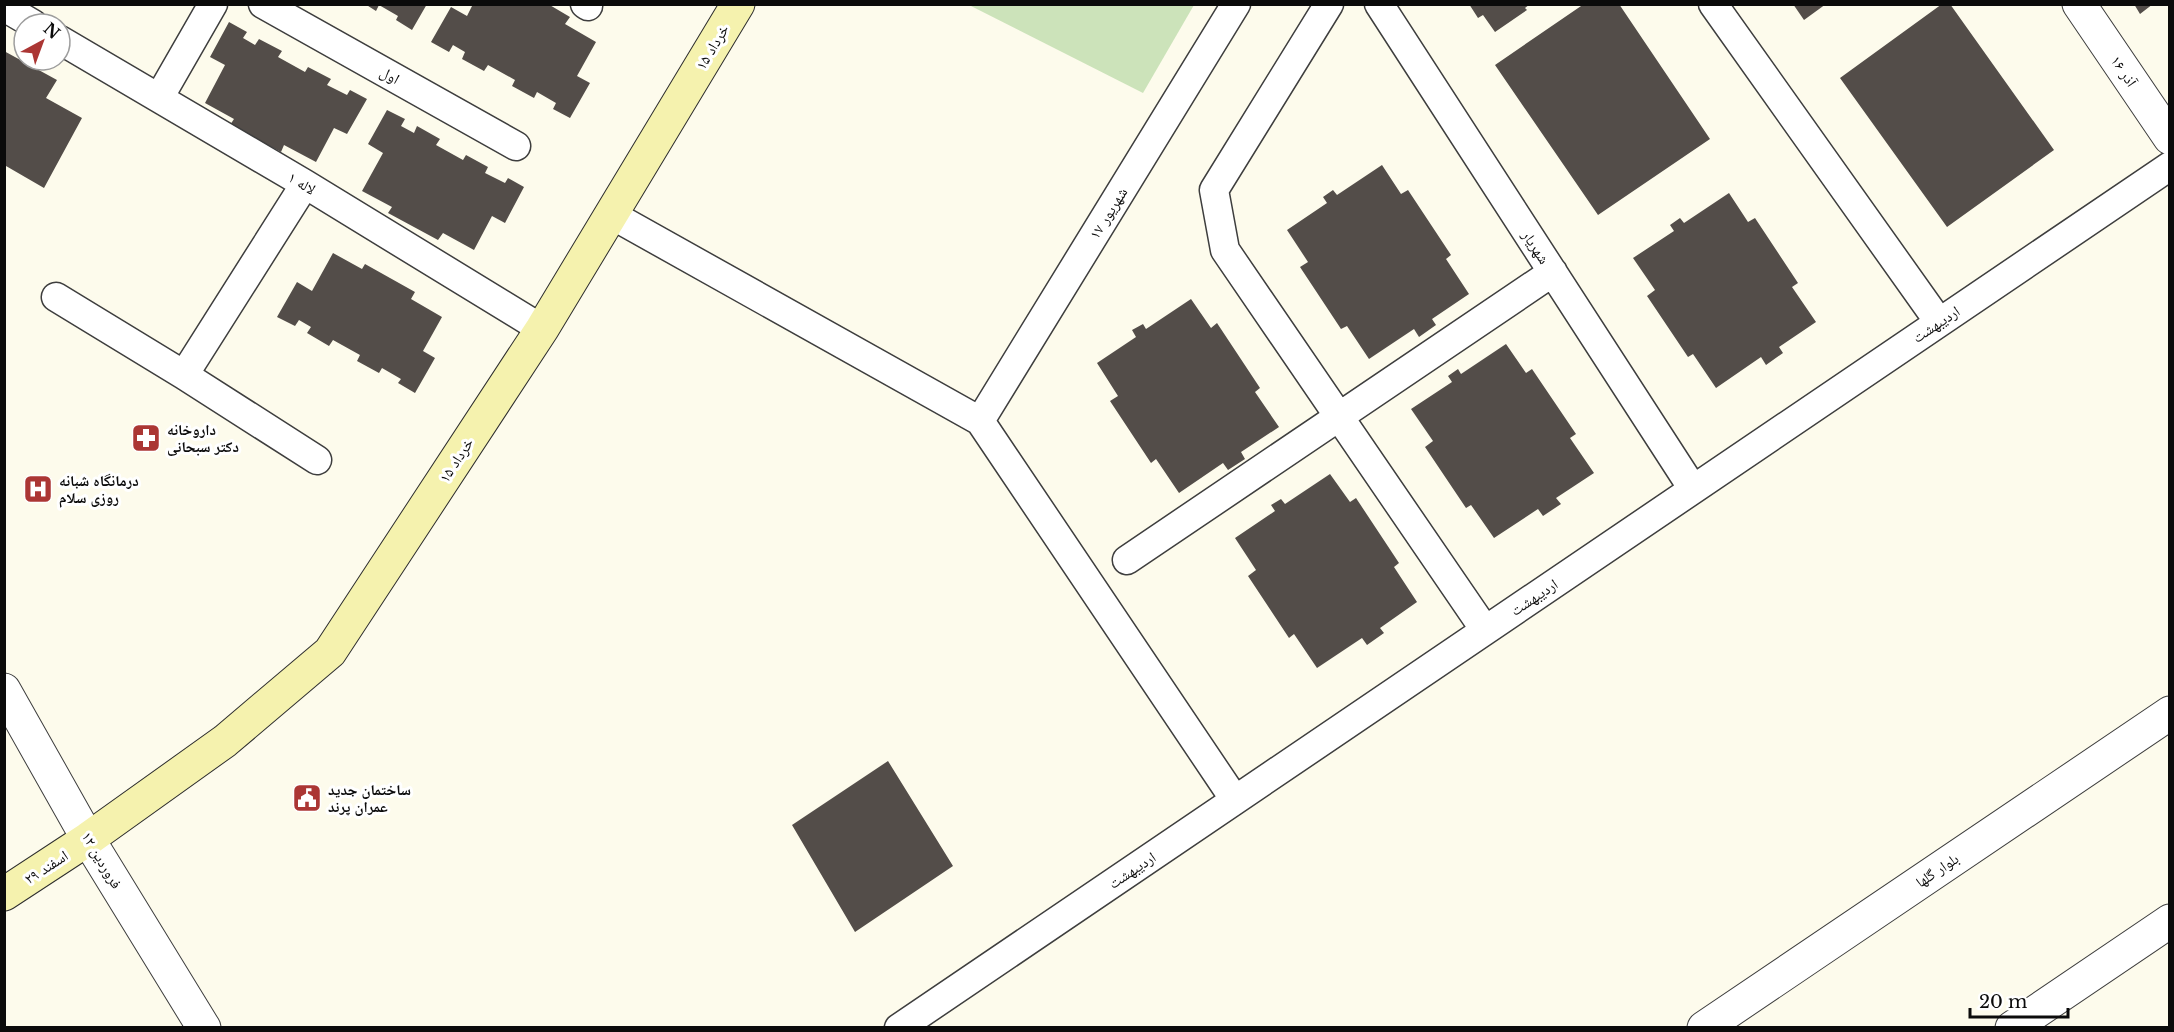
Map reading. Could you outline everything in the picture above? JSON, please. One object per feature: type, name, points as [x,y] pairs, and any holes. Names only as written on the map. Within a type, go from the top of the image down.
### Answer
[{"type":"main road","name":"۱۵ خرداد","points":[[88,839],[225,741],[330,652],[542,329],[738,4]]},
{"type":"main road","name":"۲۹ اسفند","points":[[4,894],[88,839]]},
{"type":"street","points":[[159,99],[213,4]]},
{"type":"street","name":"اول","points":[[263,4],[516,146]]},
{"type":"street","name":"۱۷ شهریور","points":[[980,421],[1236,4]]},
{"type":"street","points":[[1329,4],[1214,190],[1225,250],[1485,630]]},
{"type":"street","name":"شهریار","points":[[1379,4],[1693,489]]},
{"type":"street","points":[[1713,4],[1939,322]]},
{"type":"street","name":"۱۶ آذر","points":[[2079,4],[2169,138]]},
{"type":"street","name":"لاله ۱","points":[[72,47],[305,184],[542,329]]},
{"type":"street","name":"اردیبهشت","points":[[898,1028],[2169,166]]},
{"type":"street","points":[[184,375],[305,184]]},
{"type":"street","points":[[612,215],[980,421],[1235,800]]},
{"type":"street","points":[[1127,560],[1553,272]]},
{"type":"street","points":[[56,297],[317,460]]},
{"type":"street","name":"۱۲ فروردین","points":[[4,690],[88,839],[204,1028]]},
{"type":"street","name":"بلوار گلها","points":[[1704,1028],[2169,713]]},
{"type":"street","points":[[2012,1028],[2169,921]]},
{"type":"green space","points":[[969,5],[1194,5],[1143,93]]},
{"type":"building","points":[[365,4],[427,4],[412,30],[396,20],[398,16],[379,5],[376,11]]},
{"type":"building","points":[[473,4],[548,4],[570,17],[565,24],[596,42],[577,76],[590,83],[570,118],[553,109],[556,103],[537,92],[534,98],[512,86],[515,80],[488,65],[484,71],[462,59],[465,52],[453,45],[449,52],[431,42],[451,7],[467,16]]},
{"type":"building","points":[[1469,4],[1530,4],[1525,8],[1527,10],[1495,32],[1483,15],[1478,18]]},
{"type":"building","points":[[1584,4],[1619,4],[1710,139],[1598,215],[1495,65]]},
{"type":"building","points":[[1793,4],[1826,4],[1804,20]]},
{"type":"building","points":[[1942,4],[1950,4],[2054,150],[1947,227],[1840,78]]},
{"type":"building","points":[[2134,4],[2153,4],[2140,14]]},
{"type":"building","points":[[229,22],[247,32],[243,38],[255,45],[259,39],[282,51],[278,57],[305,72],[308,67],[331,79],[327,85],[347,95],[350,90],[367,99],[347,134],[334,128],[316,162],[284,145],[281,152],[230,125],[234,119],[205,103],[225,65],[210,57]]},
{"type":"building","points":[[4,51],[12,55],[12,72],[42,72],[57,80],[46,98],[82,118],[44,188],[6,166],[4,169]]},
{"type":"building","points":[[387,110],[405,119],[401,126],[414,133],[417,126],[440,139],[436,145],[463,160],[466,155],[488,167],[485,173],[505,183],[508,178],[524,187],[505,223],[492,216],[474,250],[443,233],[438,240],[388,213],[392,207],[362,191],[383,153],[368,144]]},
{"type":"building","points":[[1382,165],[1401,194],[1408,190],[1451,255],[1446,259],[1469,294],[1432,319],[1436,325],[1419,337],[1414,329],[1369,359],[1347,326],[1341,329],[1300,267],[1308,262],[1287,230],[1327,203],[1323,197],[1333,190],[1337,195]]},
{"type":"building","points":[[1729,193],[1748,222],[1755,218],[1798,283],[1792,287],[1816,322],[1779,347],[1783,353],[1766,365],[1761,357],[1716,388],[1693,354],[1688,357],[1647,296],[1655,290],[1633,258],[1674,231],[1670,225],[1680,218],[1684,223]]},
{"type":"building","points":[[333,253],[362,269],[365,264],[415,292],[411,299],[442,317],[423,351],[435,358],[415,393],[398,383],[401,379],[382,368],[379,373],[357,361],[360,355],[333,340],[329,346],[307,333],[311,327],[299,320],[295,326],[277,317],[297,282],[312,291]]},
{"type":"building","points":[[1191,299],[1211,328],[1217,323],[1260,388],[1255,392],[1279,427],[1241,452],[1245,459],[1228,470],[1223,463],[1179,493],[1156,459],[1151,463],[1110,401],[1118,396],[1097,363],[1136,337],[1132,330],[1143,324],[1146,329]]},
{"type":"building","points":[[1506,344],[1526,373],[1532,369],[1576,434],[1570,438],[1594,473],[1556,498],[1561,504],[1543,516],[1538,509],[1494,538],[1471,505],[1466,508],[1425,447],[1433,441],[1411,409],[1452,382],[1448,376],[1458,369],[1461,374]]},
{"type":"building","points":[[1330,474],[1350,502],[1356,498],[1399,563],[1394,567],[1417,602],[1380,628],[1384,633],[1367,645],[1362,638],[1317,668],[1294,634],[1289,638],[1248,576],[1256,570],[1235,538],[1275,511],[1271,505],[1281,499],[1285,504]]},
{"type":"building","points":[[888,761],[953,866],[855,932],[792,825]]},
{"type":"place","name":"داروخانه دکتر سبحانی","points":[[146,438]]},
{"type":"place","name":"درمانگاه شبانه روزی سلام","points":[[38,489]]},
{"type":"place","name":"ساختمان جدید عمران پرند","points":[[307,798]]}]
